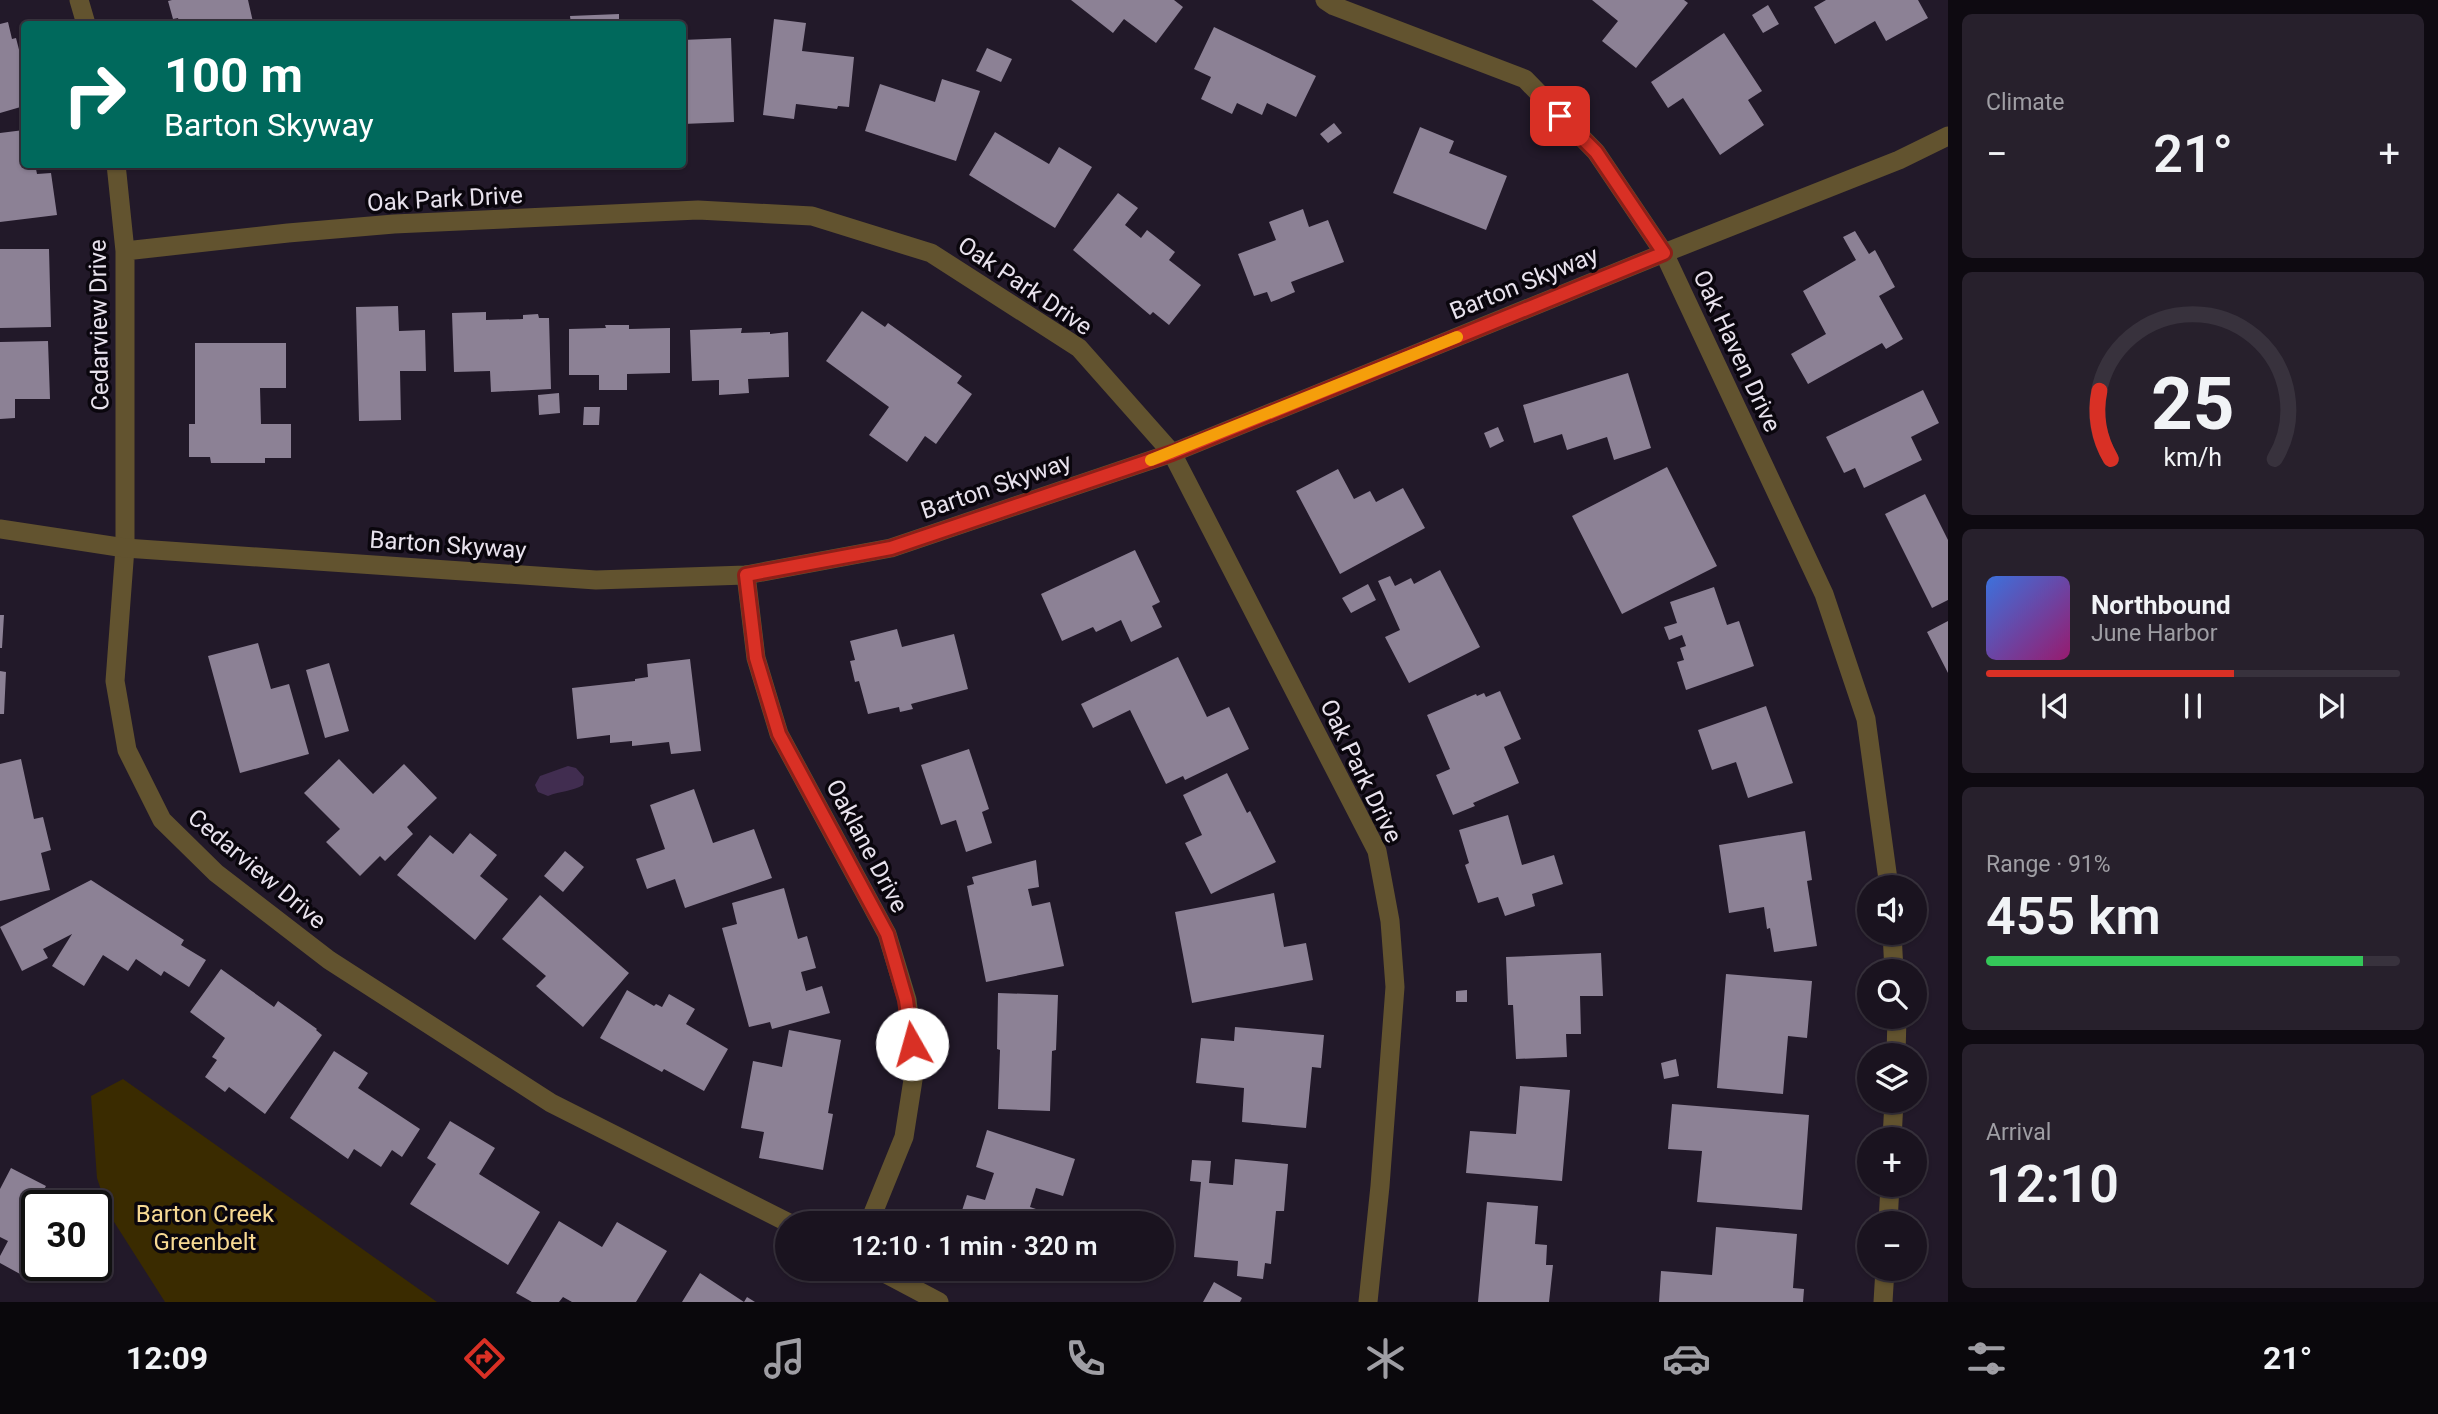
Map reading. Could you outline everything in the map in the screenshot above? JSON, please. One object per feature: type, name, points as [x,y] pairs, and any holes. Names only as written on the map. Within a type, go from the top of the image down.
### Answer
[{"type":"street","points":[[79,0],[85,21]]},
{"type":"street","name":"Oak Haven Drive","points":[[1325,0],[1334,6],[1525,79],[1596,152],[1664,253],[1824,594],[1866,719],[1887,875]]},
{"type":"street","name":"Barton Skyway","points":[[0,529],[125,548],[596,580],[746,575],[891,548],[1172,453],[1899,160],[1948,136]]},
{"type":"street","name":"Cedarview Drive","points":[[116,168],[125,251],[125,548],[115,681],[127,750],[162,820],[216,873],[329,960],[387,998],[551,1103],[775,1216]]},
{"type":"street","name":"Oak Park Drive","points":[[125,251],[394,224],[698,210],[812,216],[931,253],[1079,348],[1172,453],[1377,852],[1390,920],[1395,987],[1368,1302]]},
{"type":"street","name":"Oaklane Drive","points":[[746,575],[756,658],[779,734],[887,934],[906,1000],[915,1067],[904,1137],[874,1211]]},
{"type":"street","points":[[900,1281],[939,1302]]},
{"type":"street","points":[[1883,1302],[1884,1281]]},
{"type":"green space","name":"Barton Creek Greenbelt","points":[[123,1079],[437,1302],[165,1302],[112,1219],[112,1190],[101,1190],[97,1178],[91,1096]]},
{"type":"shaded area","points":[[568,766],[576,768],[584,777],[583,785],[548,796],[538,792],[535,785],[540,776]]},
{"type":"building","points":[[248,0],[253,21],[179,21],[178,18],[173,19],[168,1]]},
{"type":"building","points":[[1071,0],[1174,0],[1183,7],[1156,43],[1124,19],[1113,33]]},
{"type":"building","points":[[1592,0],[1684,0],[1688,3],[1636,68],[1602,41],[1618,21]]},
{"type":"building","points":[[1826,0],[1918,0],[1928,18],[1886,41],[1875,21],[1835,44],[1814,7]]},
{"type":"building","points":[[1768,5],[1779,24],[1763,33],[1752,15]]},
{"type":"building","points":[[619,14],[619,21],[571,21],[570,16]]},
{"type":"building","points":[[774,19],[806,23],[802,51],[854,57],[849,107],[838,106],[837,109],[796,104],[794,119],[763,115]]},
{"type":"building","points":[[8,22],[12,39],[16,38],[21,57],[21,107],[0,113],[0,24]]},
{"type":"building","points":[[1214,27],[1316,76],[1296,117],[1267,103],[1262,115],[1237,103],[1232,114],[1201,99],[1211,77],[1194,69]]},
{"type":"building","points":[[1724,33],[1762,91],[1748,100],[1764,125],[1720,155],[1683,98],[1668,108],[1651,82]]},
{"type":"building","points":[[731,38],[734,122],[686,124],[686,40]]},
{"type":"building","points":[[987,48],[1012,59],[1001,82],[976,71]]},
{"type":"building","points":[[942,79],[980,91],[956,161],[865,131],[880,84],[935,102]]},
{"type":"building","points":[[1334,123],[1342,133],[1328,143],[1320,134]]},
{"type":"building","points":[[1420,127],[1454,141],[1449,153],[1507,176],[1486,230],[1393,193]]},
{"type":"building","points":[[21,130],[21,168],[36,168],[37,174],[51,173],[57,215],[0,222],[0,133]]},
{"type":"building","points":[[995,132],[1049,164],[1059,147],[1092,167],[1055,228],[969,175]]},
{"type":"building","points":[[1118,193],[1138,208],[1125,225],[1141,238],[1147,230],[1175,252],[1169,260],[1201,285],[1169,325],[1153,312],[1150,315],[1073,250]]},
{"type":"building","points":[[1303,209],[1309,227],[1328,220],[1344,262],[1291,282],[1295,292],[1279,299],[1271,302],[1267,292],[1254,296],[1238,254],[1276,240],[1269,222]]},
{"type":"building","points":[[1855,231],[1869,254],[1875,250],[1895,287],[1879,296],[1903,339],[1886,349],[1882,343],[1808,384],[1791,354],[1826,334],[1803,291],[1856,260],[1843,237]]},
{"type":"building","points":[[0,249],[49,249],[51,327],[0,328]]},
{"type":"building","points":[[398,306],[399,331],[425,330],[426,371],[400,371],[401,420],[359,421],[356,307]]},
{"type":"building","points":[[862,311],[885,327],[888,323],[962,376],[957,383],[972,394],[936,444],[925,436],[907,462],[869,435],[889,407],[826,361]]},
{"type":"building","points":[[486,312],[486,320],[523,319],[523,315],[538,314],[539,318],[549,318],[551,389],[491,392],[490,371],[454,372],[452,313]]},
{"type":"building","points":[[605,325],[629,325],[629,329],[670,328],[670,373],[627,374],[627,390],[599,390],[599,375],[569,375],[569,329],[606,328]]},
{"type":"building","points":[[742,328],[741,333],[788,332],[789,377],[748,379],[749,393],[719,395],[719,380],[692,381],[690,330]]},
{"type":"building","points":[[48,341],[50,399],[15,399],[15,418],[0,419],[0,342]]},
{"type":"building","points":[[195,343],[286,343],[286,388],[260,388],[261,424],[291,424],[291,458],[265,458],[265,463],[211,463],[210,457],[189,457],[189,424],[195,424]]},
{"type":"building","points":[[1628,373],[1651,448],[1614,460],[1607,437],[1567,450],[1562,434],[1534,443],[1523,405]]},
{"type":"building","points":[[1923,390],[1939,423],[1911,437],[1922,460],[1864,488],[1855,468],[1844,473],[1826,437]]},
{"type":"building","points":[[559,393],[560,413],[539,415],[538,395]]},
{"type":"building","points":[[584,407],[600,407],[599,425],[583,425]]},
{"type":"building","points":[[1498,427],[1504,441],[1490,448],[1484,433]]},
{"type":"building","points":[[1667,467],[1717,566],[1622,614],[1572,516]]},
{"type":"building","points":[[1338,469],[1354,499],[1370,491],[1376,502],[1403,488],[1425,528],[1340,574],[1296,491]]},
{"type":"building","points":[[1925,494],[1948,540],[1948,600],[1932,608],[1885,514]]},
{"type":"building","points":[[1135,550],[1160,602],[1152,606],[1162,627],[1131,642],[1121,620],[1096,632],[1093,627],[1062,641],[1041,594]]},
{"type":"building","points":[[1440,570],[1480,647],[1409,683],[1385,637],[1400,630],[1378,581],[1390,576],[1395,586],[1411,578],[1414,584]]},
{"type":"building","points":[[1368,584],[1376,600],[1351,613],[1342,598]]},
{"type":"building","points":[[1714,587],[1727,625],[1739,621],[1754,666],[1686,690],[1677,662],[1684,660],[1680,648],[1686,646],[1682,635],[1669,640],[1664,627],[1677,623],[1670,602]]},
{"type":"building","points":[[0,615],[4,615],[2,648],[0,648]]},
{"type":"building","points":[[1948,621],[1948,673],[1927,632]]},
{"type":"building","points":[[897,629],[902,647],[954,634],[968,689],[911,704],[913,709],[900,712],[899,707],[868,714],[859,681],[855,682],[850,661],[855,660],[850,641]]},
{"type":"building","points":[[258,643],[271,689],[289,684],[309,754],[240,773],[208,656]]},
{"type":"building","points":[[1178,657],[1207,717],[1229,707],[1249,749],[1185,780],[1183,776],[1166,784],[1130,710],[1093,728],[1081,704]]},
{"type":"building","points":[[690,659],[701,751],[671,754],[669,742],[632,746],[632,741],[610,743],[610,735],[577,739],[572,688],[635,681],[648,677],[647,664]]},
{"type":"building","points":[[329,663],[349,731],[325,738],[306,670]]},
{"type":"building","points":[[0,671],[6,672],[4,714],[0,714]]},
{"type":"building","points":[[1500,691],[1521,739],[1504,747],[1519,783],[1453,815],[1436,775],[1450,769],[1427,715],[1476,694],[1477,696],[1484,693],[1486,697]]},
{"type":"building","points":[[1766,706],[1793,783],[1748,798],[1736,762],[1712,770],[1698,730]]},
{"type":"building","points":[[969,749],[989,809],[982,812],[992,843],[966,852],[956,820],[941,825],[921,765]]},
{"type":"building","points":[[21,759],[34,819],[43,817],[51,850],[41,853],[50,890],[0,901],[0,764]]},
{"type":"building","points":[[339,759],[373,794],[404,764],[437,798],[407,827],[413,834],[385,861],[380,856],[360,876],[326,842],[340,829],[304,793]]},
{"type":"building","points":[[1227,773],[1276,862],[1211,894],[1185,843],[1202,835],[1183,795]]},
{"type":"building","points":[[694,789],[713,843],[754,829],[772,878],[685,908],[675,879],[647,889],[636,859],[665,849],[650,805]]},
{"type":"building","points":[[1508,815],[1522,865],[1554,855],[1563,884],[1532,894],[1535,906],[1505,916],[1498,897],[1478,903],[1465,865],[1469,863],[1459,830]]},
{"type":"building","points":[[1805,831],[1812,880],[1807,881],[1817,946],[1774,952],[1764,907],[1729,913],[1719,845]]},
{"type":"building","points":[[470,833],[497,855],[480,876],[508,899],[475,940],[397,875],[430,835],[453,854]]},
{"type":"building","points":[[565,851],[584,867],[563,892],[544,876]]},
{"type":"building","points":[[1036,860],[1039,887],[1028,889],[1032,906],[1050,902],[1064,966],[986,982],[967,886],[974,884],[972,877]]},
{"type":"building","points":[[91,880],[184,940],[181,945],[206,960],[189,987],[164,971],[161,976],[136,959],[128,971],[103,955],[84,986],[52,966],[72,934],[43,949],[48,958],[22,971],[0,927]]},
{"type":"building","points":[[784,888],[798,939],[807,936],[816,968],[801,972],[806,991],[822,986],[830,1013],[772,1029],[770,1022],[749,1027],[722,928],[737,924],[732,903]]},
{"type":"building","points":[[1274,893],[1284,947],[1306,943],[1313,980],[1192,1003],[1175,912]]},
{"type":"building","points":[[540,895],[629,973],[583,1027],[536,986],[546,976],[502,939]]},
{"type":"building","points":[[1601,953],[1603,996],[1580,996],[1581,1034],[1566,1034],[1567,1057],[1516,1059],[1513,1005],[1508,1005],[1506,957]]},
{"type":"building","points":[[221,969],[274,1007],[278,1001],[322,1035],[265,1114],[229,1087],[225,1092],[205,1077],[217,1060],[212,1057],[225,1038],[190,1012]]},
{"type":"building","points":[[1726,974],[1812,981],[1807,1038],[1788,1036],[1783,1094],[1717,1088]]},
{"type":"building","points":[[627,990],[654,1006],[656,1004],[662,1007],[669,994],[695,1009],[686,1024],[728,1049],[704,1091],[664,1069],[662,1072],[600,1038]]},
{"type":"building","points":[[1467,990],[1467,1002],[1456,1002],[1456,991]]},
{"type":"building","points":[[998,993],[1058,995],[1056,1050],[1052,1051],[1050,1111],[998,1109]]},
{"type":"building","points":[[1235,1027],[1324,1035],[1321,1068],[1312,1067],[1306,1128],[1242,1122],[1244,1088],[1196,1083],[1201,1038],[1234,1041]]},
{"type":"building","points":[[789,1030],[841,1040],[828,1113],[833,1114],[823,1170],[759,1158],[764,1132],[741,1128],[753,1061],[782,1067]]},
{"type":"building","points":[[334,1051],[368,1073],[358,1088],[420,1129],[402,1157],[392,1150],[381,1167],[354,1149],[348,1159],[290,1118]]},
{"type":"building","points":[[1676,1059],[1679,1076],[1664,1079],[1661,1063]]},
{"type":"building","points":[[1520,1086],[1570,1090],[1562,1181],[1466,1173],[1470,1131],[1516,1134]]},
{"type":"building","points":[[1672,1104],[1809,1115],[1802,1210],[1697,1202],[1702,1151],[1668,1149]]},
{"type":"building","points":[[450,1121],[495,1148],[479,1174],[540,1212],[508,1265],[410,1204],[436,1164],[427,1158]]},
{"type":"building","points":[[987,1130],[1075,1159],[1063,1196],[1036,1188],[1030,1207],[1042,1211],[962,1211],[967,1195],[985,1200],[994,1173],[976,1167]]},
{"type":"building","points":[[1235,1159],[1288,1164],[1284,1211],[1276,1211],[1271,1264],[1265,1263],[1263,1279],[1237,1276],[1238,1261],[1194,1257],[1201,1182],[1190,1181],[1192,1160],[1211,1161],[1209,1183],[1233,1185]]},
{"type":"building","points":[[11,1168],[46,1186],[44,1190],[21,1190],[21,1275],[0,1263],[0,1256],[8,1241],[0,1237],[0,1189]]},
{"type":"building","points":[[1487,1202],[1538,1206],[1535,1244],[1547,1245],[1546,1265],[1553,1265],[1549,1302],[1478,1302]]},
{"type":"building","points":[[559,1221],[602,1247],[617,1222],[667,1251],[636,1302],[572,1302],[563,1297],[559,1302],[532,1302],[516,1293]]},
{"type":"building","points":[[1716,1227],[1797,1234],[1793,1288],[1804,1289],[1803,1302],[1659,1302],[1661,1271],[1712,1275]]},
{"type":"building","points":[[700,1273],[744,1302],[682,1302]]},
{"type":"building","points":[[1214,1282],[1242,1298],[1240,1302],[1203,1302]]},
{"type":"slow traffic","points":[[1151,460],[1457,337]]},
{"type":"route","points":[[912,1044],[906,1000],[887,934],[779,734],[756,658],[746,575],[891,548],[1172,453],[1664,253],[1596,152],[1560,116]]}]
